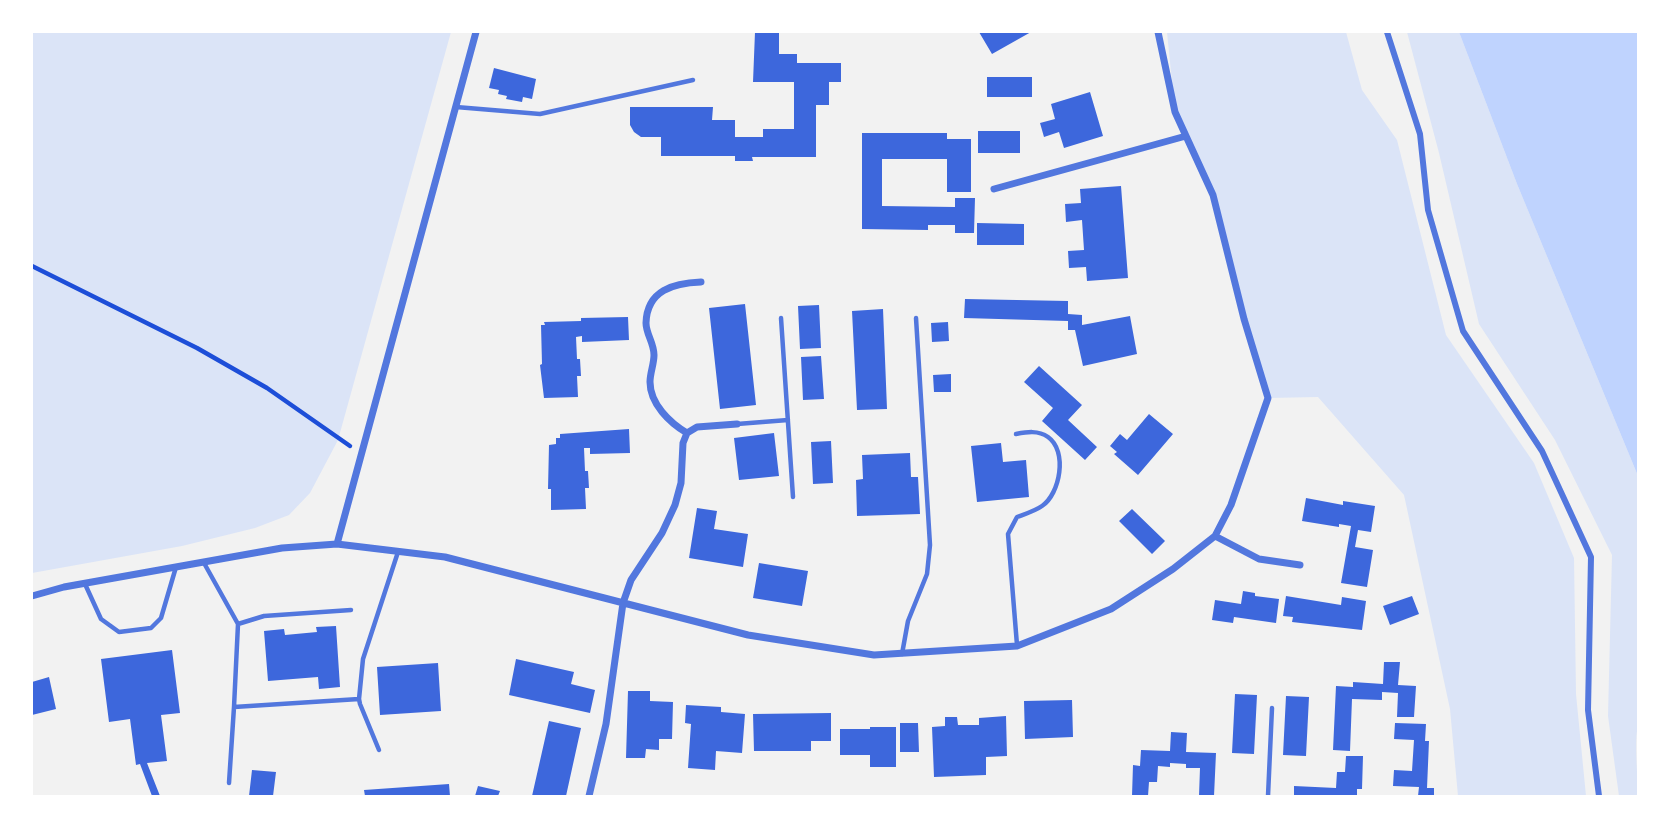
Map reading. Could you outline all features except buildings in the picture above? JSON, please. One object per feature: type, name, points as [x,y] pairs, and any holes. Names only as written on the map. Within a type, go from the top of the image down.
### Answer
[{"type":"street","points":[[337,544],[476,32]]},
{"type":"street","points":[[32,596],[85,583],[282,548],[337,544],[445,557],[748,635],[874,655],[1017,646],[1111,609],[1173,569],[1215,536],[1231,505],[1268,398],[1244,319],[1213,195],[1175,112],[1158,32]]},
{"type":"street","points":[[1387,32],[1420,134],[1428,210],[1463,331],[1542,452],[1591,557],[1588,710],[1599,796]]},
{"type":"street","points":[[994,189],[1186,136]]},
{"type":"street","points":[[687,433],[666,418],[652,393],[650,378],[654,354],[646,323],[649,310],[664,288],[678,283],[701,282]]},
{"type":"street","points":[[589,796],[606,724],[623,603],[631,580],[662,533],[675,505],[681,483],[683,443],[687,433],[696,427],[737,424]]},
{"type":"street","points":[[1215,536],[1259,559],[1300,565]]},
{"type":"lane","points":[[456,107],[540,114],[693,80]]},
{"type":"lane","points":[[781,318],[793,497]]},
{"type":"lane","points":[[902,654],[908,621],[927,574],[930,545],[916,318]]},
{"type":"lane","points":[[737,424],[788,420]]},
{"type":"lane","points":[[1016,435],[1037,432],[1054,442],[1059,474],[1051,497],[1043,506],[1017,517],[1008,534],[1017,646]]},
{"type":"lane","points":[[379,750],[359,699],[363,659],[398,552]]},
{"type":"lane","points":[[204,562],[238,624],[229,783]]},
{"type":"lane","points":[[85,583],[101,619],[119,632],[151,628],[161,618],[176,567]]},
{"type":"lane","points":[[238,624],[264,615],[351,610]]},
{"type":"lane","points":[[234,707],[359,699]]},
{"type":"lane","points":[[1268,796],[1272,708]]},
{"type":"path","points":[[32,266],[197,348],[267,388],[362,453]]},
{"type":"shaded area","points":[[32,32],[451,32],[338,440],[310,493],[289,515],[255,528],[182,546],[32,573]]},
{"type":"shaded area","points":[[1167,32],[1346,32],[1362,90],[1397,140],[1446,335],[1534,463],[1574,558],[1576,694],[1586,796],[1458,796],[1450,709],[1404,495],[1318,397],[1268,398],[1213,195],[1175,112]]},
{"type":"shaded area","points":[[1407,32],[1459,32],[1517,184],[1638,476],[1638,794],[1635,796],[1619,796],[1608,716],[1612,555],[1555,440],[1479,324],[1439,153]]},
{"type":"water","points":[[1459,32],[1638,32],[1638,476],[1517,184]]}]
